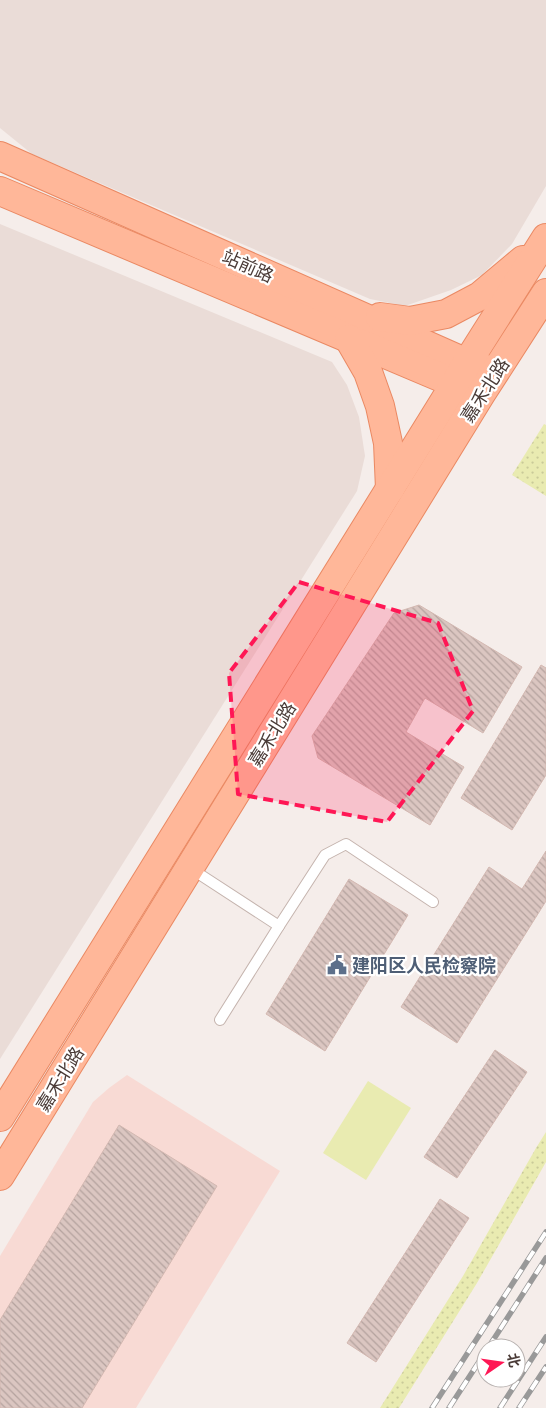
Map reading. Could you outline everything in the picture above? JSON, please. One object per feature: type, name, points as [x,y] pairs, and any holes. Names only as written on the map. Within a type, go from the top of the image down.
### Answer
[{"type":"main road","name":"站前路","points":[[3,156],[356,313],[461,374],[481,394]]},
{"type":"main road","name":"站前路","points":[[0,190],[349,339],[461,374],[496,372]]},
{"type":"main road","points":[[356,313],[410,321],[446,314],[480,296],[544,241]]},
{"type":"main road","name":"嘉禾北路","points":[[0,1117],[544,241]]},
{"type":"main road","name":"嘉禾北路","points":[[0,1176],[481,394],[546,294]]},
{"type":"main road","points":[[349,339],[368,372],[380,406],[388,443],[390,489]]},
{"type":"lane","points":[[220,1020],[325,855],[346,844],[433,902]]},
{"type":"lane","points":[[190,868],[279,926]]},
{"type":"highlighted area","points":[[299,582],[438,623],[473,711],[387,822],[238,794],[229,673]]},
{"type":"shaded area","points":[[0,0],[546,0],[546,186],[512,244],[482,275],[451,290],[405,306],[370,299],[32,154],[0,128]]},
{"type":"shaded area","points":[[0,224],[332,362],[347,385],[359,417],[365,456],[357,491],[0,1059]]},
{"type":"shaded area","points":[[127,1075],[280,1171],[136,1408],[0,1408],[0,1256],[93,1102]]},
{"type":"green space","points":[[544,424],[546,425],[546,496],[512,475]]},
{"type":"green space","points":[[368,1081],[411,1108],[366,1180],[323,1153]]},
{"type":"green space","points":[[546,1132],[546,1162],[477,1283],[399,1408],[380,1408],[463,1276]]},
{"type":"building","points":[[419,605],[522,667],[483,733],[425,698],[406,732],[464,767],[430,825],[318,758],[312,736],[394,613]]},
{"type":"building","points":[[541,665],[546,668],[546,775],[512,830],[461,798]]},
{"type":"building","points":[[546,851],[546,901],[457,1043],[401,1007],[489,867],[522,889]]},
{"type":"building","name":"建阳区人民检察院","points":[[349,879],[408,915],[325,1051],[266,1014]]},
{"type":"building","points":[[495,1050],[527,1072],[457,1178],[424,1157]]},
{"type":"building","points":[[119,1125],[217,1186],[82,1408],[0,1408],[0,1320]]},
{"type":"building","points":[[440,1199],[469,1218],[376,1362],[347,1343]]},
{"type":"railway","points":[[432,1408],[546,1232]]},
{"type":"railway","points":[[494,1338],[546,1258]]},
{"type":"railway","points":[[500,1408],[546,1337]]},
{"type":"railway","points":[[449,1408],[476,1366]]},
{"type":"railway","points":[[519,1408],[546,1367]]},
{"type":"place","name":"建阳区人民检察院","points":[[337,965]]}]
